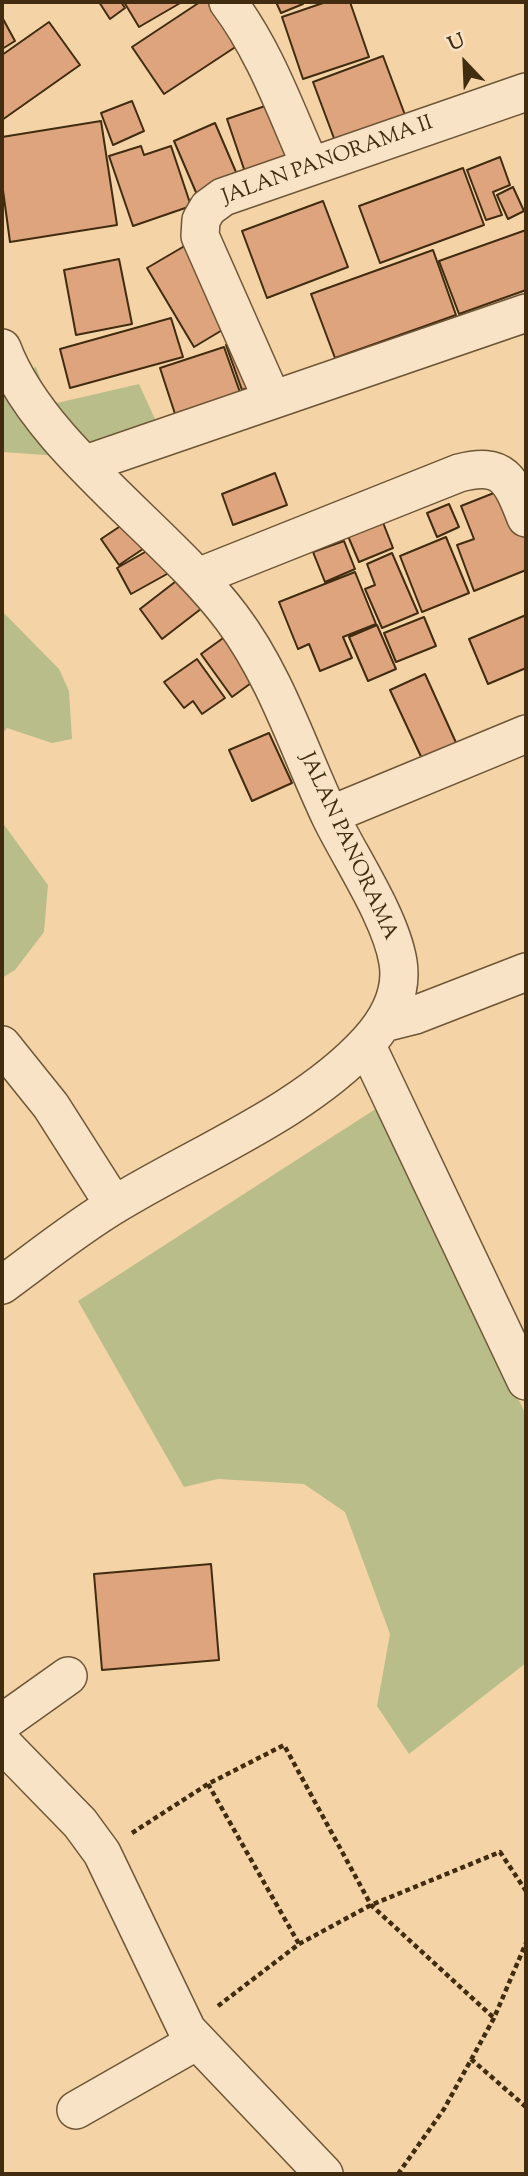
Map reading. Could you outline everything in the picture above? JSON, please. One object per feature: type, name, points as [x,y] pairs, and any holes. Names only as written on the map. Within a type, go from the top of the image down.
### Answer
[{"type":"street","points":[[228,2],[247,27],[263,58],[310,165]]},
{"type":"street","name":"JALAN PANORAMA II","points":[[272,398],[200,236],[201,220],[208,208],[223,197],[310,165],[526,92]]},
{"type":"street","points":[[86,464],[526,313]]},
{"type":"street","name":"JALAN PANORAMA","points":[[2,348],[20,386],[86,464],[198,576],[233,619],[260,662],[330,815],[390,934],[398,963],[399,992],[375,1034],[275,1114],[114,1205],[2,1285]]},
{"type":"street","points":[[198,576],[468,470],[486,469],[503,475],[524,504]]},
{"type":"street","points":[[330,815],[526,734]]},
{"type":"street","points":[[526,972],[415,1015],[375,1034],[526,1381]]},
{"type":"street","points":[[2,1045],[51,1106],[84,1153],[114,1205]]},
{"type":"street","points":[[2,1724],[68,1676]]},
{"type":"street","points":[[2,1742],[80,1823],[102,1853],[192,2036],[324,2174]]},
{"type":"street","points":[[76,2110],[192,2036]]},
{"type":"path","points":[[102,1853],[208,1784],[284,1745],[371,1905],[494,2018]]},
{"type":"path","points":[[208,1784],[299,1944]]},
{"type":"path","points":[[192,2036],[299,1944],[371,1905],[500,1852],[526,1891]]},
{"type":"path","points":[[398,2174],[444,2109],[494,2018],[526,1943]]},
{"type":"path","points":[[471,2059],[526,2107]]},
{"type":"green space","points":[[36,367],[43,385],[57,403],[139,384],[161,432],[74,457],[2,452],[2,381]]},
{"type":"green space","points":[[2,611],[59,669],[69,691],[72,739],[52,743],[7,728],[2,734]]},
{"type":"green space","points":[[2,822],[48,885],[44,932],[15,970],[2,978]]},
{"type":"green space","points":[[377,1108],[526,1415],[526,1663],[409,1754],[377,1706],[390,1634],[345,1512],[304,1484],[218,1479],[184,1487],[78,1301]]},
{"type":"building","points":[[99,2],[121,2],[125,8],[110,19]]},
{"type":"building","points":[[124,2],[182,2],[139,27]]},
{"type":"building","points":[[200,2],[217,2],[243,42],[164,94],[132,47]]},
{"type":"building","points":[[276,2],[303,2],[303,4],[281,13]]},
{"type":"building","points":[[326,2],[350,2],[369,57],[303,79],[282,17]]},
{"type":"building","points":[[2,17],[15,41],[2,49]]},
{"type":"building","points":[[49,22],[80,65],[2,120],[2,55]]},
{"type":"building","points":[[383,56],[408,123],[338,149],[313,82]]},
{"type":"building","points":[[132,101],[144,131],[113,145],[101,113]]},
{"type":"building","points":[[277,102],[296,154],[245,172],[227,119]]},
{"type":"building","points":[[101,121],[117,225],[10,242],[2,183],[2,137]]},
{"type":"building","points":[[215,123],[239,179],[198,197],[174,141]]},
{"type":"building","points":[[141,146],[144,155],[171,146],[191,206],[133,226],[109,156]]},
{"type":"building","points":[[500,157],[510,185],[493,192],[502,215],[486,220],[467,170]]},
{"type":"building","points":[[463,168],[484,225],[380,263],[359,206]]},
{"type":"building","points":[[513,187],[524,211],[508,219],[497,195]]},
{"type":"building","points":[[323,201],[348,267],[267,298],[242,231]]},
{"type":"building","points":[[526,230],[526,290],[459,314],[439,261]]},
{"type":"building","points":[[188,244],[234,323],[194,347],[147,268]]},
{"type":"building","points":[[433,250],[456,315],[335,358],[311,294]]},
{"type":"building","points":[[119,259],[132,324],[76,335],[64,270]]},
{"type":"building","points":[[171,318],[183,357],[70,388],[60,349]]},
{"type":"building","points":[[242,340],[258,384],[242,390],[226,345]]},
{"type":"building","points":[[224,347],[242,398],[177,420],[160,368]]},
{"type":"building","points":[[275,473],[287,505],[233,525],[222,494]]},
{"type":"building","points":[[509,487],[526,534],[526,570],[474,591],[457,545],[474,539],[461,506]]},
{"type":"building","points":[[449,504],[459,527],[437,537],[427,513]]},
{"type":"building","points":[[380,515],[393,548],[359,562],[345,529]]},
{"type":"building","points":[[134,517],[152,543],[119,565],[101,539]]},
{"type":"building","points":[[446,537],[469,593],[422,612],[400,556]]},
{"type":"building","points":[[344,541],[355,569],[325,582],[313,552]]},
{"type":"building","points":[[161,543],[176,569],[131,594],[117,568]]},
{"type":"building","points":[[392,553],[418,613],[382,628],[365,589],[375,585],[367,564]]},
{"type":"building","points":[[355,572],[376,624],[343,637],[352,658],[320,671],[309,644],[298,649],[279,602]]},
{"type":"building","points":[[184,575],[206,605],[162,639],[140,609]]},
{"type":"building","points":[[526,615],[526,668],[488,684],[469,639]]},
{"type":"building","points":[[424,617],[436,646],[396,662],[384,633]]},
{"type":"building","points":[[377,625],[396,669],[368,681],[349,637]]},
{"type":"building","points":[[226,636],[258,678],[232,697],[201,654]]},
{"type":"building","points":[[197,659],[225,698],[202,714],[193,701],[184,708],[164,682]]},
{"type":"building","points":[[425,674],[458,747],[424,763],[390,690]]},
{"type":"building","points":[[269,733],[292,783],[252,801],[229,750]]},
{"type":"building","points":[[211,1564],[219,1660],[102,1670],[94,1574]]}]
